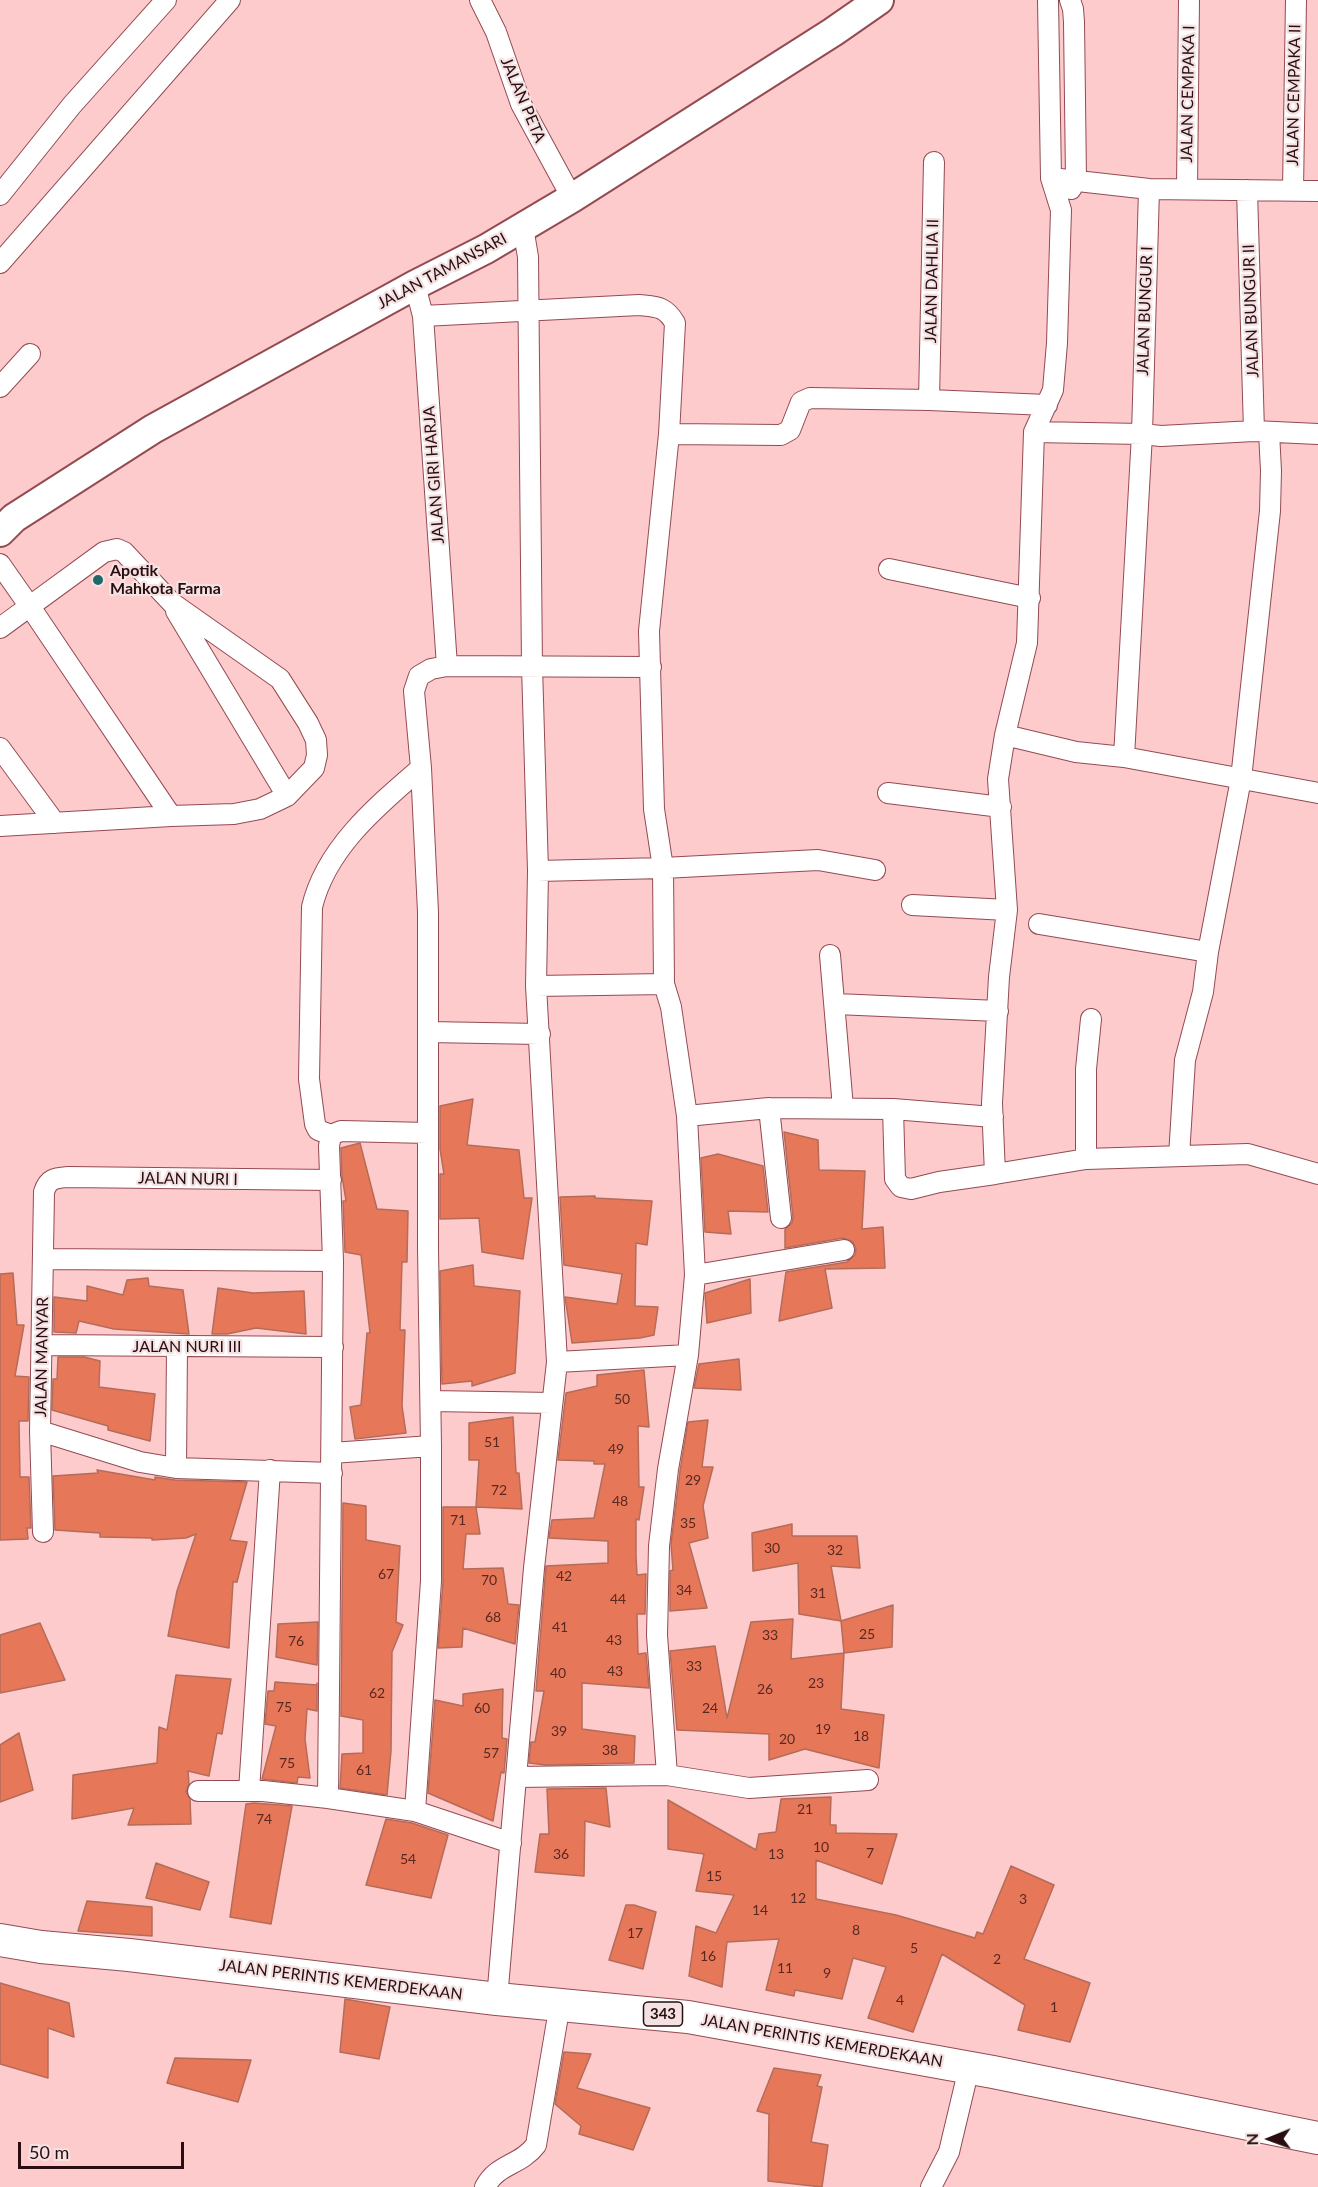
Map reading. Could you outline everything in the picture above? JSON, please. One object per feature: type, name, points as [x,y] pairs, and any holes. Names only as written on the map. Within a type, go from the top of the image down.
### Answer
[{"type":"main road","name":"JALAN TAMANSARI","points":[[5,518],[153,429],[486,249],[572,198],[833,32],[879,0]]},
{"type":"main road","name":"JALAN PERINTIS KEMERDEKAAN","points":[[0,1940],[41,1947],[129,1955],[497,1999],[688,2017],[969,2068],[1318,2138]]},
{"type":"street","points":[[0,195],[72,105],[166,0]]},
{"type":"street","points":[[0,264],[230,0]]},
{"type":"street","name":"JALAN PETA","points":[[480,0],[496,32],[521,104],[572,198]]},
{"type":"street","points":[[995,1174],[993,1117],[999,976],[1007,909],[998,779],[1005,735],[1027,643],[1034,432],[1053,390],[1057,343],[1061,210],[1051,178],[1048,0]]},
{"type":"street","points":[[1061,210],[1076,179],[1074,22],[1070,0]]},
{"type":"street","name":"JALAN CEMPAKA I","points":[[1187,189],[1189,0]]},
{"type":"street","name":"JALAN CEMPAKA II","points":[[1293,190],[1296,0]]},
{"type":"street","name":"JALAN DAHLIA II","points":[[929,400],[934,162]]},
{"type":"street","points":[[1051,178],[1149,189],[1318,191]]},
{"type":"street","name":"JALAN BUNGUR I","points":[[1124,757],[1142,434],[1149,189]]},
{"type":"street","name":"JALAN BUNGUR II","points":[[1179,1156],[1185,1060],[1203,992],[1208,952],[1241,779],[1270,511],[1271,471],[1262,432],[1247,190]]},
{"type":"street","points":[[497,1999],[534,1568],[556,1362],[536,986],[538,871],[532,666],[529,311],[528,257],[523,227]]},
{"type":"street","name":"JALAN GIRI HARJA","points":[[416,285],[423,316],[447,666]]},
{"type":"street","points":[[423,316],[639,305],[660,307],[670,313],[675,323],[669,434],[649,631],[654,809],[663,868],[664,984],[671,1006],[687,1116],[694,1275],[688,1355],[668,1469],[660,1546],[657,1635],[667,1775]]},
{"type":"street","points":[[0,387],[30,354]]},
{"type":"street","points":[[669,434],[782,435],[790,430],[801,402],[810,398],[1047,405]]},
{"type":"street","points":[[1034,432],[1161,436],[1262,432],[1318,434]]},
{"type":"street","points":[[0,628],[104,552],[117,549],[124,552],[172,603],[280,679],[308,723],[316,740],[317,755],[314,768],[287,796],[260,809],[234,814],[0,826]]},
{"type":"street","points":[[0,564],[171,816]]},
{"type":"street","points":[[889,569],[1030,598]]},
{"type":"street","points":[[172,603],[287,796]]},
{"type":"street","points":[[415,1811],[431,1581],[431,1446],[428,912],[421,768],[414,691],[419,676],[431,669],[447,666],[651,667]]},
{"type":"street","points":[[1005,735],[1076,752],[1124,757],[1318,793]]},
{"type":"street","points":[[0,748],[55,823]]},
{"type":"street","points":[[421,768],[375,807],[328,866],[317,888],[312,907],[309,1079],[315,1124],[318,1130],[331,1135],[341,1131],[428,1133]]},
{"type":"street","points":[[888,793],[1001,807]]},
{"type":"street","points":[[538,871],[663,868],[818,860],[875,870]]},
{"type":"street","points":[[912,905],[1007,909]]},
{"type":"street","points":[[1038,924],[1208,952]]},
{"type":"street","points":[[830,955],[836,1004],[843,1108]]},
{"type":"street","points":[[536,986],[664,984]]},
{"type":"street","points":[[836,1004],[998,1011]]},
{"type":"street","points":[[1086,1159],[1086,1070],[1091,1019]]},
{"type":"street","points":[[428,1032],[540,1034]]},
{"type":"street","points":[[687,1116],[769,1108],[843,1108],[893,1109],[993,1117]]},
{"type":"street","points":[[769,1108],[781,1218]]},
{"type":"street","points":[[893,1109],[895,1179],[901,1187],[911,1189],[939,1182],[1086,1159],[1248,1154],[1318,1174]]},
{"type":"street","points":[[328,1798],[333,1347],[331,1135]]},
{"type":"street","name":"JALAN NURI I","points":[[47,1182],[61,1177],[331,1180]]},
{"type":"street","name":"JALAN MANYAR","points":[[43,1532],[40,1431],[44,1192],[47,1182]]},
{"type":"street","points":[[694,1275],[844,1250]]},
{"type":"street","points":[[44,1259],[333,1260]]},
{"type":"street","name":"JALAN NURI III","points":[[42,1345],[333,1347]]},
{"type":"street","points":[[176,1468],[177,1347]]},
{"type":"street","points":[[556,1362],[688,1355]]},
{"type":"street","points":[[430,1401],[552,1403]]},
{"type":"street","points":[[40,1431],[140,1462],[176,1468],[332,1473]]},
{"type":"street","points":[[332,1453],[431,1446]]},
{"type":"street","points":[[249,1791],[270,1470]]},
{"type":"street","points":[[517,1777],[667,1775],[750,1788],[868,1780]]},
{"type":"street","points":[[198,1791],[249,1791],[328,1798],[415,1811],[511,1843]]},
{"type":"street","points":[[485,2187],[492,2175],[529,2155],[536,2145],[560,2004]]},
{"type":"street","points":[[932,2187],[950,2152],[969,2068]]},
{"type":"building","points":[[473,1099],[467,1145],[519,1150],[524,1198],[532,1198],[523,1259],[482,1252],[479,1218],[440,1219],[440,1174],[444,1174],[440,1149],[440,1106]]},
{"type":"building","points":[[784,1132],[818,1140],[819,1170],[865,1171],[862,1229],[883,1227],[885,1268],[825,1269],[832,1308],[779,1321],[786,1272],[847,1262],[855,1255],[856,1249],[853,1242],[843,1238],[785,1248],[785,1229],[792,1223],[793,1217]]},
{"type":"building","points":[[360,1143],[377,1209],[408,1211],[407,1262],[402,1262],[400,1330],[405,1330],[402,1406],[406,1433],[355,1439],[350,1407],[361,1405],[367,1333],[370,1333],[361,1255],[345,1252],[343,1201],[346,1201],[341,1148]]},
{"type":"building","points":[[718,1154],[763,1166],[768,1212],[728,1211],[731,1234],[705,1232],[701,1158]]},
{"type":"building","points":[[595,1196],[595,1198],[652,1201],[647,1245],[636,1243],[635,1306],[658,1307],[654,1335],[572,1343],[565,1297],[617,1304],[622,1274],[564,1265],[560,1197]]},
{"type":"building","points":[[473,1265],[474,1286],[520,1291],[515,1373],[472,1386],[472,1381],[442,1384],[440,1271]]},
{"type":"building","points":[[13,1273],[17,1325],[24,1325],[15,1376],[29,1377],[28,1421],[19,1421],[20,1477],[29,1477],[31,1528],[27,1528],[28,1539],[0,1540],[0,1274]]},
{"type":"building","points":[[148,1278],[149,1286],[183,1290],[189,1334],[114,1329],[79,1321],[76,1333],[54,1332],[54,1297],[87,1301],[87,1286],[123,1295],[127,1280]]},
{"type":"building","points":[[750,1279],[751,1313],[707,1323],[705,1293]]},
{"type":"building","points":[[218,1288],[253,1293],[304,1291],[306,1334],[256,1328],[227,1334],[212,1334]]},
{"type":"building","points":[[58,1357],[84,1357],[100,1361],[99,1387],[155,1394],[150,1441],[108,1430],[108,1426],[52,1410],[53,1379],[57,1379]]},
{"type":"building","points":[[739,1359],[741,1390],[694,1388],[699,1364]]},
{"type":"building","points":[[644,1370],[649,1427],[638,1426],[639,1487],[644,1487],[639,1520],[636,1519],[636,1556],[637,1575],[646,1574],[645,1614],[637,1614],[638,1654],[646,1653],[649,1688],[582,1683],[582,1729],[635,1736],[634,1763],[546,1765],[529,1763],[531,1742],[535,1742],[544,1691],[536,1691],[546,1566],[608,1563],[608,1541],[549,1538],[552,1520],[594,1518],[605,1464],[594,1464],[594,1461],[558,1460],[566,1393],[597,1386],[597,1375]]},
{"type":"building","points":[[513,1417],[516,1473],[519,1473],[522,1509],[476,1507],[479,1460],[469,1460],[469,1423]]},
{"type":"building","points":[[708,1420],[702,1467],[713,1467],[703,1506],[708,1538],[689,1543],[707,1608],[670,1611],[670,1571],[673,1570],[671,1544],[688,1422]]},
{"type":"building","points":[[97,1470],[155,1480],[155,1477],[175,1480],[247,1482],[230,1540],[247,1542],[237,1582],[233,1582],[229,1648],[168,1636],[177,1591],[196,1534],[186,1538],[152,1540],[152,1538],[100,1537],[100,1533],[55,1530],[53,1476],[98,1473]]},
{"type":"building","points":[[343,1503],[366,1506],[366,1540],[400,1546],[396,1622],[403,1625],[392,1652],[391,1751],[387,1795],[340,1788],[342,1754],[363,1753],[363,1720],[341,1716]]},
{"type":"building","points":[[443,1507],[476,1507],[480,1534],[466,1534],[463,1569],[503,1568],[508,1604],[519,1605],[515,1644],[463,1628],[462,1647],[438,1648],[443,1582]]},
{"type":"building","points":[[792,1524],[792,1536],[857,1536],[860,1568],[831,1566],[841,1621],[799,1614],[798,1563],[753,1571],[752,1533]]},
{"type":"building","points":[[893,1605],[892,1647],[844,1653],[841,1621]]},
{"type":"building","points":[[793,1619],[791,1659],[844,1653],[841,1709],[884,1715],[879,1768],[805,1749],[769,1760],[769,1734],[677,1730],[670,1651],[715,1646],[727,1718],[751,1622]]},
{"type":"building","points":[[318,1622],[317,1665],[276,1657],[278,1624]]},
{"type":"building","points":[[40,1623],[65,1680],[0,1693],[0,1635]]},
{"type":"building","points":[[176,1675],[231,1679],[222,1734],[217,1733],[209,1776],[188,1771],[189,1784],[186,1792],[190,1799],[191,1824],[128,1825],[134,1808],[72,1819],[73,1775],[157,1763],[159,1727],[167,1730]]},
{"type":"building","points":[[275,1682],[317,1685],[317,1711],[307,1709],[305,1739],[310,1778],[298,1777],[297,1783],[262,1779],[276,1726],[265,1724],[268,1691],[274,1691]]},
{"type":"building","points":[[503,1689],[502,1738],[507,1739],[504,1773],[501,1772],[493,1821],[428,1793],[435,1700],[463,1706],[463,1694]]},
{"type":"building","points":[[19,1733],[33,1790],[0,1802],[0,1745]]},
{"type":"building","points":[[606,1788],[610,1827],[585,1821],[584,1876],[535,1872],[540,1834],[549,1834],[547,1789]]},
{"type":"building","points":[[831,1797],[830,1825],[836,1825],[836,1833],[897,1834],[882,1884],[816,1860],[816,1899],[896,1915],[975,1938],[977,1932],[983,1934],[1011,1866],[1054,1885],[1024,1959],[1090,1983],[1070,2042],[1018,2030],[1025,2005],[942,1954],[913,2032],[868,2018],[886,1967],[853,1958],[842,1999],[795,1990],[794,1996],[766,1990],[779,1939],[727,1942],[722,1987],[689,1976],[696,1926],[716,1933],[734,1895],[696,1891],[704,1854],[668,1849],[668,1800],[756,1850],[759,1834],[776,1832],[781,1799]]},
{"type":"building","points":[[246,1804],[292,1806],[271,1924],[230,1917]]},
{"type":"building","points":[[386,1819],[412,1823],[448,1835],[431,1898],[366,1885]]},
{"type":"building","points":[[156,1863],[209,1882],[200,1910],[146,1898]]},
{"type":"building","points":[[87,1901],[152,1907],[152,1936],[78,1931]]},
{"type":"building","points":[[626,1905],[634,1905],[656,1912],[643,1969],[609,1960]]},
{"type":"building","points":[[0,1983],[69,2003],[74,2037],[48,2028],[48,2078],[0,2064]]},
{"type":"building","points":[[345,1999],[390,2007],[379,2059],[340,2052]]},
{"type":"building","points":[[564,2052],[591,2054],[577,2088],[650,2108],[633,2150],[579,2134],[581,2126],[555,2104]]},
{"type":"building","points":[[175,2058],[251,2060],[238,2102],[167,2083]]},
{"type":"building","points":[[774,2068],[821,2075],[817,2086],[822,2087],[811,2142],[828,2145],[822,2187],[768,2181],[769,2114],[757,2111]]},
{"type":"place","name":"Apotik Mahkota Farma","points":[[98,580]]}]
